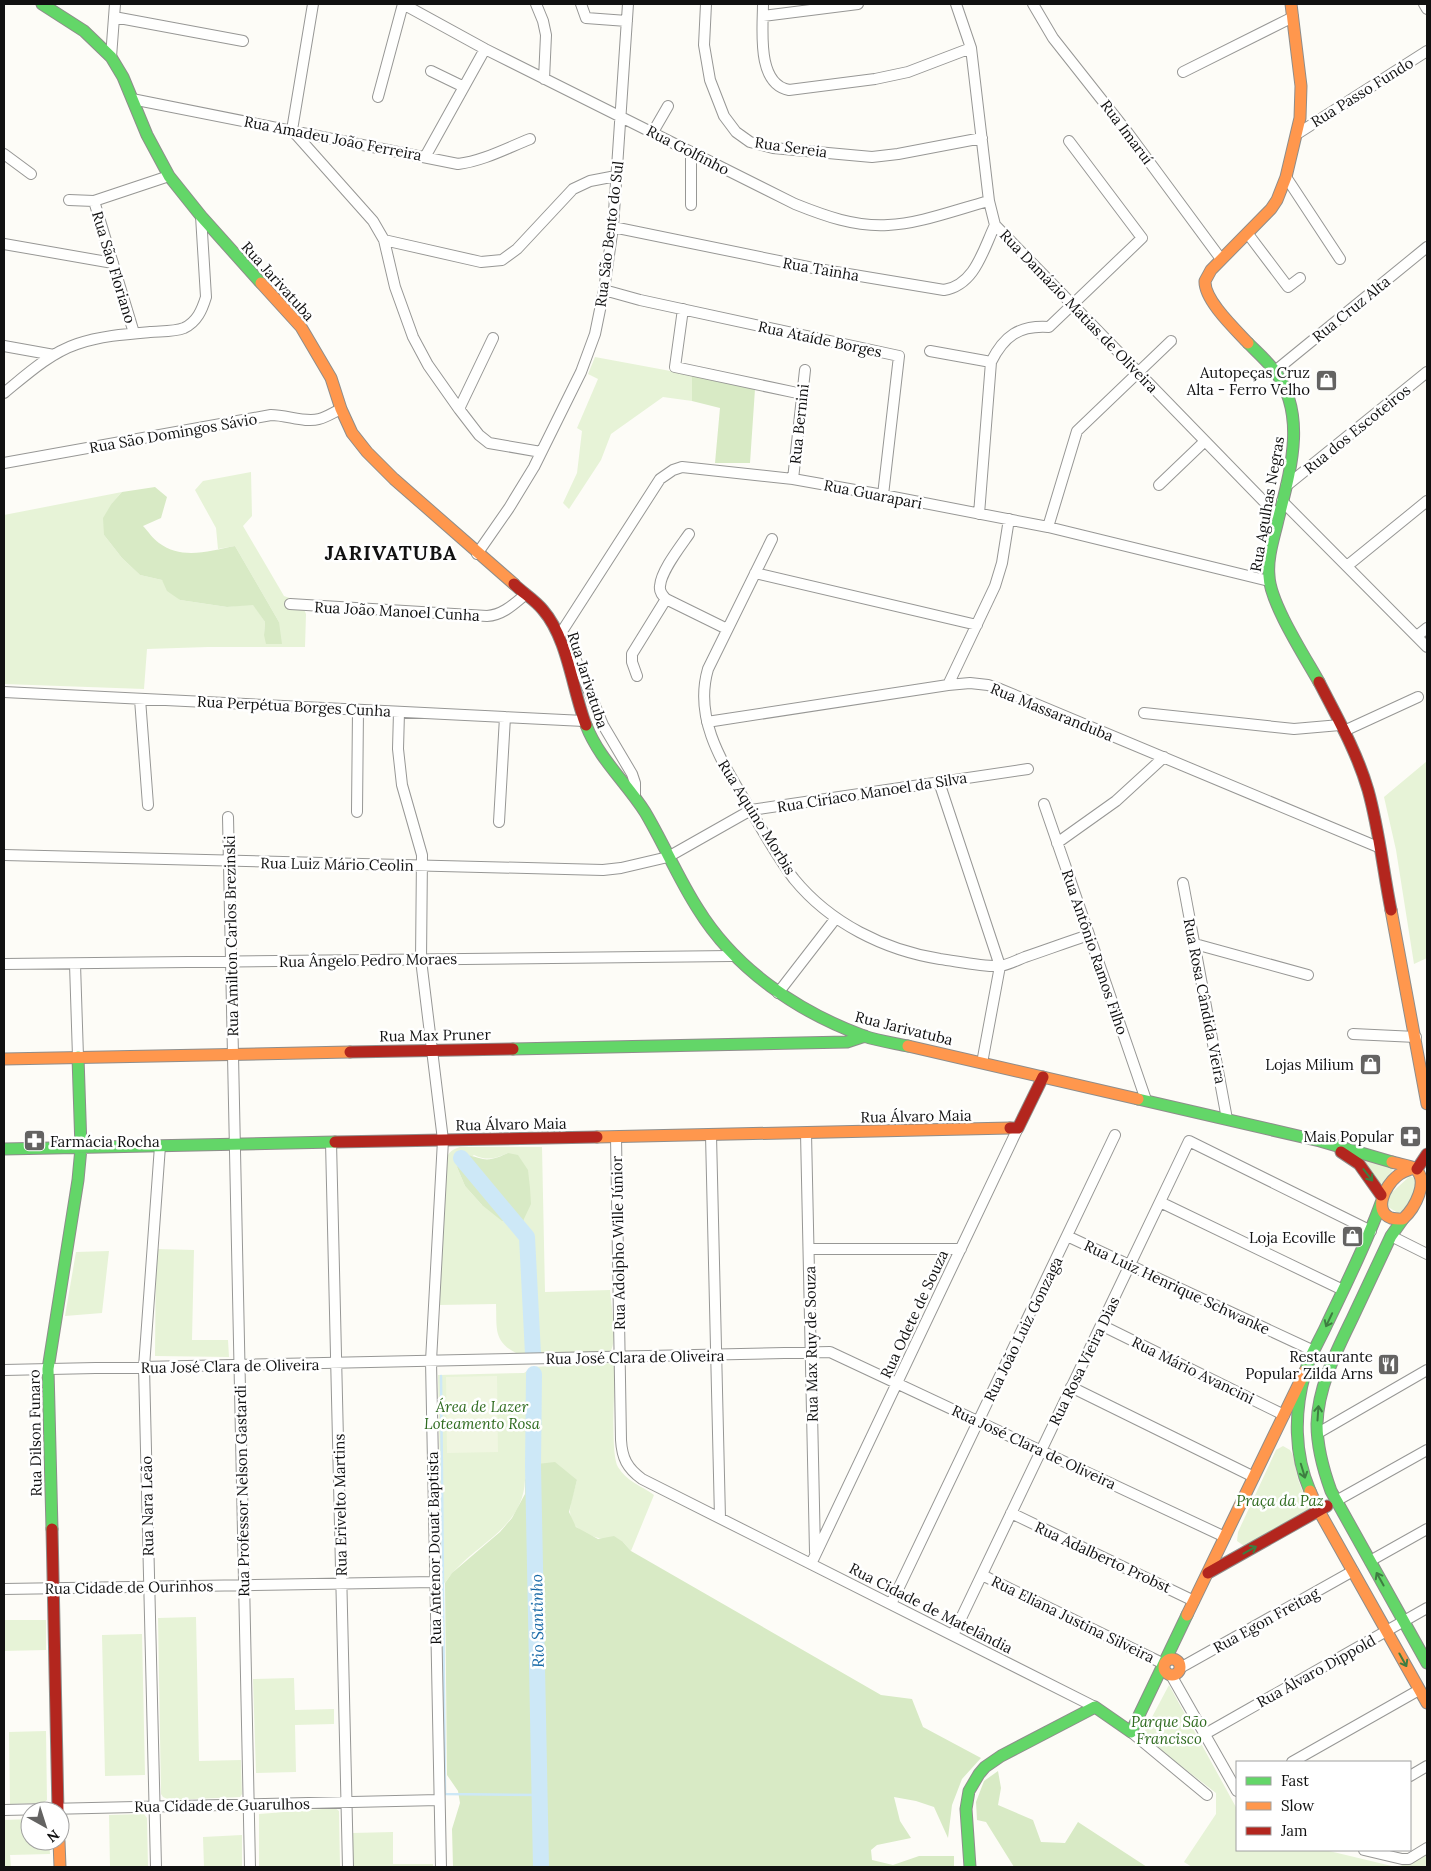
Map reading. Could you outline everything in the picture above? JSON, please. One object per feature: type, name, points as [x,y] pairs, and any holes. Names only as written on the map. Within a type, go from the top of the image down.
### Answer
[{"type":"street","name":"Rua Jarivatuba","points":[[42,4],[84,32],[111,57],[123,77],[147,136],[169,176],[200,216],[301,327],[328,372],[352,433],[366,452],[394,480],[542,610],[560,640],[584,721],[593,743],[647,814],[680,880],[701,916],[732,956],[755,976],[778,993],[820,1018],[865,1036],[1320,1141],[1423,1182]]},
{"type":"street","points":[[111,57],[115,4]]},
{"type":"street","points":[[313,4],[292,130],[373,221],[384,240],[396,287],[413,337],[428,365],[479,435],[489,443],[541,452]]},
{"type":"street","points":[[378,97],[403,4]]},
{"type":"street","name":"Rua Golfinho","points":[[403,4],[485,50],[795,204],[832,218],[862,225],[889,226],[988,201]]},
{"type":"street","points":[[536,4],[546,35],[544,79]]},
{"type":"street","points":[[581,4],[586,18],[627,21]]},
{"type":"street","name":"Rua São Bento do Sul","points":[[478,554],[513,501],[541,452],[591,348],[604,290],[613,226],[622,117],[628,4]]},
{"type":"street","name":"Rua Sereia","points":[[706,4],[704,44],[710,80],[724,116],[736,132],[750,142],[773,148],[872,157],[982,138]]},
{"type":"street","points":[[764,4],[762,51],[769,74],[782,89],[789,90],[852,83],[908,72],[972,48]]},
{"type":"street","points":[[763,16],[806,7],[858,4]]},
{"type":"street","name":"Rua Damázio Matias de Oliveira","points":[[956,4],[972,48],[988,201],[995,225],[1279,517]]},
{"type":"street","name":"Rua Imaruí","points":[[1033,4],[1063,51],[1128,133],[1221,259]]},
{"type":"street","name":"Rua Agulhas Negras","points":[[1291,4],[1300,86],[1300,110],[1297,134],[1286,177],[1277,200],[1265,217],[1221,259],[1208,274],[1205,286],[1211,301],[1275,371],[1287,393],[1294,414],[1294,440],[1270,558],[1269,582],[1364,776],[1378,847],[1422,1037],[1427,1104]]},
{"type":"street","points":[[1424,4],[1427,9]]},
{"type":"street","points":[[114,17],[242,41]]},
{"type":"street","points":[[1183,72],[1293,17]]},
{"type":"street","points":[[425,157],[485,50]]},
{"type":"street","name":"Rua Passo Fundo","points":[[1297,134],[1427,51]]},
{"type":"street","points":[[431,70],[464,87]]},
{"type":"street","name":"Rua Amadeu João Ferreira","points":[[132,98],[458,164],[468,163],[530,139]]},
{"type":"street","points":[[652,132],[668,106]]},
{"type":"street","points":[[979,514],[991,362],[1001,345],[1018,331],[1030,327],[1049,327],[1142,238],[1069,141]]},
{"type":"street","points":[[691,152],[691,205]]},
{"type":"street","points":[[4,154],[31,174]]},
{"type":"street","points":[[68,200],[94,201],[169,176]]},
{"type":"street","points":[[384,240],[482,262],[502,260],[518,249],[573,189],[590,181],[616,176]]},
{"type":"street","points":[[1286,177],[1340,259]]},
{"type":"street","name":"Rua São Floriano","points":[[94,201],[134,333]]},
{"type":"street","points":[[4,393],[54,354],[66,348],[90,340],[134,333],[177,330],[185,327],[198,316],[206,298],[200,216]]},
{"type":"street","name":"Rua Tainha","points":[[613,226],[818,269],[944,290],[962,284],[970,276],[995,225]]},
{"type":"street","points":[[1248,234],[1288,287],[1300,278]]},
{"type":"street","points":[[4,244],[113,263]]},
{"type":"street","name":"Rua Cruz Alta","points":[[1275,371],[1427,247]]},
{"type":"street","name":"Rua Ataíde Borges","points":[[604,290],[683,310],[899,356],[883,495]]},
{"type":"street","points":[[683,310],[675,367],[802,394]]},
{"type":"street","points":[[459,409],[493,338]]},
{"type":"street","points":[[1048,527],[1077,431],[1171,342]]},
{"type":"street","points":[[4,346],[54,354]]},
{"type":"street","points":[[930,352],[991,362]]},
{"type":"street","name":"Rua Bernini","points":[[793,479],[804,370]]},
{"type":"street","name":"Rua dos Escoteiros","points":[[1286,486],[1427,372]]},
{"type":"street","name":"Rua São Domingos Sávio","points":[[4,463],[272,415],[318,420],[341,408]]},
{"type":"street","points":[[1159,485],[1205,441]]},
{"type":"street","name":"Rua Guarapari","points":[[560,640],[636,515],[665,474],[673,470],[690,467],[793,479],[1009,519],[1269,582]]},
{"type":"street","points":[[1347,566],[1427,500]]},
{"type":"street","points":[[1282,502],[1427,647]]},
{"type":"street","points":[[948,685],[977,625],[998,575],[1009,519]]},
{"type":"street","points":[[688,534],[661,581],[660,589],[666,599],[727,629]]},
{"type":"street","name":"Rua Aquino Morbis","points":[[772,539],[727,629],[706,678],[704,696],[712,742],[779,858],[794,878],[813,899],[836,918],[868,936],[903,951],[951,960],[1000,966],[1089,935]]},
{"type":"street","points":[[755,573],[977,625]]},
{"type":"street","name":"Rua João Manoel Cunha","points":[[290,604],[487,616],[503,612],[526,594]]},
{"type":"street","points":[[637,676],[632,662],[632,654],[666,599]]},
{"type":"street","points":[[1417,636],[1427,628]]},
{"type":"street","points":[[560,640],[575,658],[603,725],[632,774],[635,783],[635,796]]},
{"type":"street","name":"Rua Massaranduba","points":[[707,722],[948,685],[970,683],[988,685],[1378,847]]},
{"type":"street","name":"Rua Perpétua Borges Cunha","points":[[4,692],[584,721]]},
{"type":"street","points":[[1144,713],[1294,729],[1342,728],[1418,697]]},
{"type":"street","points":[[140,699],[148,805]]},
{"type":"street","points":[[357,812],[358,710]]},
{"type":"street","name":"Rua Antenor Douat Baptista","points":[[399,712],[399,767],[405,801],[420,844],[423,866],[421,960],[443,1140],[431,1361],[441,1867]]},
{"type":"street","points":[[499,822],[505,717]]},
{"type":"street","points":[[1057,843],[1116,801],[1164,757]]},
{"type":"street","name":"Rua Ciríaco Manoel da Silva","points":[[668,857],[751,810],[1028,768]]},
{"type":"street","points":[[939,782],[1000,966],[982,1063]]},
{"type":"street","name":"Rua Antônio Ramos Filho","points":[[1044,804],[1146,1100]]},
{"type":"street","name":"Rua Amilton Carlos Brezinski","points":[[228,817],[234,1054]]},
{"type":"street","name":"Rua Luiz Mário Ceolin","points":[[4,855],[604,870],[622,868],[668,857]]},
{"type":"street","name":"Rua Rosa Cândida Vieira","points":[[1183,883],[1227,1119]]},
{"type":"street","points":[[778,993],[836,918]]},
{"type":"street","points":[[1195,944],[1308,975]]},
{"type":"street","name":"Rua Ângelo Pedro Moraes","points":[[4,964],[732,956]]},
{"type":"street","points":[[75,964],[78,1057]]},
{"type":"street","points":[[1353,1034],[1422,1037]]},
{"type":"street","name":"Rua Max Pruner","points":[[4,1059],[847,1042],[865,1036]]},
{"type":"street","name":"Rua Professor Nelson Gastardi","points":[[234,1054],[250,1867]]},
{"type":"street","name":"Rua Dilson Funaro","points":[[58,1801],[48,1369],[75,1204],[81,1148],[78,1057]]},
{"type":"street","name":"Rua Odete de Souza","points":[[813,1559],[1043,1076]]},
{"type":"street","name":"Rua Álvaro Maia","points":[[4,1149],[1018,1128]]},
{"type":"street","name":"Rua Max Ruy de Souza","points":[[806,1133],[813,1559]]},
{"type":"street","points":[[711,1135],[720,1518]]},
{"type":"street","name":"Rua João Luiz Gonzaga","points":[[891,1604],[1115,1135]]},
{"type":"street","name":"Rua Adolpho Wille Júnior","points":[[616,1137],[621,1449],[628,1468]]},
{"type":"street","name":"Rua Rosa Vieira Dias","points":[[953,1635],[1189,1141],[1371,1231]]},
{"type":"street","name":"Rua Jarivatuba","points":[[1320,1141],[1348,1155],[1359,1164],[1381,1199],[1384,1213],[1390,1218],[1403,1219]]},
{"type":"street","name":"Rua Erivelto Martins","points":[[331,1142],[348,1867]]},
{"type":"street","name":"Rua Nara Leão","points":[[156,1867],[144,1367],[160,1146]]},
{"type":"street","points":[[1427,1154],[1423,1182],[1412,1212],[1403,1219],[1392,1236],[1327,1372],[1320,1400],[1318,1433],[1321,1461],[1326,1479],[1336,1501],[1427,1662]]},
{"type":"street","points":[[1131,1732],[1371,1231],[1386,1188],[1401,1172],[1423,1182]]},
{"type":"street","points":[[1160,1202],[1343,1290]]},
{"type":"street","name":"Rua Luiz Henrique Schwanke","points":[[1067,1236],[1314,1351]]},
{"type":"street","points":[[1392,1236],[1427,1254]]},
{"type":"street","points":[[809,1249],[961,1249]]},
{"type":"street","name":"Rua Mário Avancini","points":[[1101,1325],[1284,1415]]},
{"type":"street","name":"Rua José Clara de Oliveira","points":[[4,1370],[830,1352],[1225,1538]]},
{"type":"street","points":[[1318,1433],[1427,1370]]},
{"type":"street","points":[[1305,1371],[1298,1409],[1298,1448],[1302,1472],[1319,1510],[1427,1704]]},
{"type":"street","points":[[1071,1387],[1254,1477]]},
{"type":"street","points":[[1208,1574],[1427,1450]]},
{"type":"street","name":"Rua Cidade de Matelândia","points":[[628,1468],[642,1479],[720,1518],[813,1559],[891,1604],[1095,1707],[1131,1732],[1207,1795]]},
{"type":"street","name":"Rua Adalberto Probst","points":[[1011,1514],[1194,1600]]},
{"type":"street","points":[[1370,1561],[1427,1529]]},
{"type":"street","name":"Rua Egon Freitag","points":[[1177,1669],[1353,1571]]},
{"type":"street","name":"Rua Eliana Justina Silveira","points":[[982,1575],[1164,1664]]},
{"type":"street","name":"Rua Cidade de Ourinhos","points":[[4,1589],[435,1582]]},
{"type":"street","name":"Rua Álvaro Dippold","points":[[1205,1734],[1427,1608]]},
{"type":"street","points":[[1177,1669],[1178,1635]]},
{"type":"street","points":[[1164,1664],[1168,1660],[1173,1659],[1205,1734],[1236,1789]]},
{"type":"street","points":[[1153,1686],[1177,1669]]},
{"type":"street","points":[[1294,1761],[1420,1690]]},
{"type":"street","points":[[970,1867],[966,1810],[969,1792],[979,1774],[993,1761],[1095,1707]]},
{"type":"street","points":[[1411,1775],[1427,1766]]},
{"type":"street","name":"Rua Cidade de Guarulhos","points":[[70,1810],[440,1800]]},
{"type":"street","name":"Rua Cidade de Guarulhos","points":[[4,1810],[20,1810]]},
{"type":"street","points":[[1368,1851],[1409,1859],[1427,1848]]},
{"type":"street","points":[[59,1851],[60,1867]]},
{"type":"green space","points":[[595,357],[692,375],[692,401],[663,397],[611,434],[601,460],[569,509],[563,503],[577,473],[582,431],[577,428],[598,379],[588,374]]},
{"type":"green space","points":[[692,375],[755,389],[750,463],[715,463],[720,408],[692,401]]},
{"type":"green space","points":[[251,472],[252,516],[243,526],[284,596],[301,602],[306,614],[305,647],[147,649],[144,689],[4,684],[4,515],[122,492],[112,503],[104,535],[122,558],[140,575],[162,580],[180,600],[227,607],[253,604],[265,622],[264,635],[279,622],[235,546],[218,549],[216,528],[195,490],[203,481]]},
{"type":"green space","points":[[155,487],[167,497],[161,518],[143,526],[159,543],[168,548],[186,553],[206,552],[235,546],[279,622],[282,644],[266,644],[264,635],[265,622],[253,605],[227,607],[180,600],[167,591],[162,580],[140,575],[122,558],[104,535],[103,518],[112,503],[122,492]]},
{"type":"green space","points":[[1427,761],[1427,958],[1414,964],[1396,850],[1384,797]]},
{"type":"green space","points":[[542,1147],[545,1292],[610,1290],[614,1340],[610,1352],[518,1354],[504,1345],[500,1339],[497,1328],[496,1304],[439,1305],[446,1163],[451,1151],[457,1148]],"holes":[[[508,1153],[482,1205],[465,1186],[457,1167],[474,1155],[491,1158]]]},
{"type":"green space","points":[[508,1153],[518,1155],[528,1170],[531,1204],[523,1221],[502,1221],[482,1205],[465,1186],[457,1167],[466,1156],[489,1159]]},
{"type":"green space","points":[[1356,1156],[1394,1168],[1382,1186]]},
{"type":"green space","points":[[1410,1176],[1417,1179],[1410,1208],[1398,1213],[1388,1207],[1388,1196]]},
{"type":"green space","points":[[156,1249],[194,1250],[192,1340],[228,1340],[229,1357],[155,1356]]},
{"type":"green space","points":[[109,1251],[102,1313],[65,1316],[76,1252]]},
{"type":"green space","name":"Área de Lazer Loteamento Rosa","points":[[611,1363],[615,1367],[614,1449],[618,1467],[634,1483],[654,1495],[631,1551],[623,1542],[598,1538],[582,1531],[576,1526],[570,1511],[577,1480],[525,1480],[522,1498],[515,1512],[505,1525],[468,1558],[445,1583],[442,1581],[438,1375],[524,1373],[533,1367]]},
{"type":"green space","name":"Área de Lazer Loteamento Rosa","points":[[497,1376],[498,1452],[447,1453],[446,1377]]},
{"type":"green space","name":"Praça da Paz","points":[[1283,1446],[1290,1450],[1293,1455],[1298,1479],[1309,1509],[1244,1546],[1237,1541],[1238,1532],[1276,1450]]},
{"type":"green space","points":[[555,1462],[577,1480],[569,1512],[576,1527],[598,1539],[614,1536],[631,1551],[881,1695],[912,1699],[923,1727],[981,1758],[962,1779],[952,1805],[948,1838],[934,1807],[894,1797],[900,1821],[911,1838],[877,1845],[871,1850],[872,1860],[893,1865],[919,1856],[954,1856],[954,1867],[453,1867],[452,1829],[460,1803],[458,1791],[447,1775],[445,1583],[452,1573],[500,1532],[512,1518],[525,1494],[525,1480],[537,1464]]},
{"type":"green space","points":[[4,1597],[5,1620],[46,1620],[46,1650],[4,1651]]},
{"type":"green space","points":[[196,1617],[199,1761],[241,1760],[242,1794],[240,1797],[170,1800],[161,1794],[158,1618]]},
{"type":"green space","points":[[142,1634],[145,1775],[105,1776],[102,1635]]},
{"type":"green space","points":[[294,1678],[295,1710],[334,1709],[334,1724],[295,1725],[296,1772],[256,1773],[253,1679]]},
{"type":"green space","name":"Parque São Francisco","points":[[1169,1685],[1236,1807],[1236,1851],[1329,1851],[1396,1867],[1192,1867],[1184,1862],[1216,1814],[1216,1793],[1142,1736]]},
{"type":"green space","points":[[46,1731],[46,1801],[20,1801],[20,1804],[10,1804],[9,1732]]},
{"type":"green space","points":[[998,1771],[1001,1788],[998,1805],[1033,1820],[1041,1842],[1065,1843],[1078,1822],[1147,1867],[1014,1867],[986,1822],[977,1820],[976,1802],[984,1781]]},
{"type":"green space","points":[[335,1808],[339,1811],[340,1867],[259,1867],[259,1814]]},
{"type":"green space","points":[[144,1814],[147,1818],[148,1867],[110,1867],[109,1815]]},
{"type":"green space","points":[[20,1819],[20,1851],[50,1851],[50,1854],[10,1855],[11,1867],[4,1867],[4,1820]]},
{"type":"green space","points":[[393,1832],[393,1864],[433,1864],[433,1867],[352,1867],[352,1833]]},
{"type":"green space","points":[[242,1835],[242,1867],[204,1867],[203,1837]]},
{"type":"green space","points":[[1427,1855],[1427,1867],[1398,1867]]},
{"type":"waterway","name":"Rio Santinho","points":[[461,1158],[527,1237],[533,1354]]},
{"type":"waterway","name":"Rio Santinho","points":[[534,1374],[533,1466],[541,1867]]},
{"type":"waterway","points":[[441,1376],[445,1794],[540,1795]]},
{"type":"traffic: fast","points":[[42,4],[84,31],[111,57],[123,77],[147,135],[169,176],[201,216],[261,283]]},
{"type":"traffic: fast","points":[[1248,343],[1274,370],[1284,387],[1291,405],[1293,424],[1291,463],[1271,548],[1269,576],[1275,600],[1282,615],[1319,682]]},
{"type":"traffic: fast","points":[[586,725],[605,760],[645,812],[698,909],[730,951],[770,986],[815,1014],[864,1036],[908,1046]]},
{"type":"traffic: fast","points":[[513,1049],[847,1042],[865,1036]]},
{"type":"traffic: fast","points":[[52,1529],[48,1369],[78,1180],[81,1148],[78,1057]]},
{"type":"traffic: fast","points":[[1138,1099],[1320,1141],[1392,1162]]},
{"type":"traffic: fast","points":[[4,1149],[335,1142]]},
{"type":"traffic: fast","points":[[1310,1491],[1298,1448],[1297,1433],[1301,1388],[1312,1354],[1362,1249],[1381,1203]]},
{"type":"traffic: fast","points":[[1403,1219],[1391,1236],[1329,1370],[1318,1410],[1317,1433],[1321,1458],[1331,1491],[1427,1663]]},
{"type":"traffic: fast","points":[[970,1867],[966,1809],[969,1791],[985,1767],[1001,1756],[1095,1707],[1131,1732],[1187,1615]]},
{"type":"traffic: slow","points":[[1248,343],[1228,322],[1209,297],[1205,281],[1211,270],[1271,209],[1277,200],[1286,177],[1300,118],[1301,86],[1291,4]]},
{"type":"traffic: slow","points":[[261,283],[301,327],[331,378],[341,409],[352,433],[367,452],[394,479],[514,584]]},
{"type":"traffic: slow","points":[[1391,910],[1427,1104]]},
{"type":"traffic: slow","points":[[908,1046],[1138,1099]]},
{"type":"traffic: slow","points":[[4,1059],[350,1052]]},
{"type":"traffic: slow","points":[[597,1137],[1010,1128]]},
{"type":"traffic: slow","points":[[1392,1162],[1414,1168],[1419,1173],[1421,1187],[1416,1202],[1403,1219],[1391,1218],[1385,1215],[1382,1210],[1385,1192],[1398,1175],[1414,1168]]},
{"type":"traffic: slow","points":[[1187,1615],[1305,1371]]},
{"type":"traffic: slow","points":[[1310,1491],[1319,1511],[1427,1703]]},
{"type":"traffic: slow","points":[[1169,1659],[1175,1659],[1180,1664],[1180,1667],[1178,1673],[1169,1675],[1164,1670],[1164,1664],[1169,1659]]},
{"type":"traffic: slow","points":[[59,1851],[60,1867]]},
{"type":"traffic: jam","points":[[514,584],[543,610],[558,635],[569,665],[586,725]]},
{"type":"traffic: jam","points":[[1319,682],[1352,748],[1368,790],[1391,910]]},
{"type":"traffic: jam","points":[[350,1052],[513,1049]]},
{"type":"traffic: jam","points":[[1010,1128],[1018,1128],[1043,1077]]},
{"type":"traffic: jam","points":[[335,1142],[597,1137]]},
{"type":"traffic: jam","points":[[1341,1152],[1359,1164],[1381,1195]]},
{"type":"traffic: jam","points":[[1417,1169],[1427,1154]]},
{"type":"traffic: jam","points":[[1208,1573],[1327,1506]]},
{"type":"traffic: jam","points":[[52,1529],[58,1801]]},
{"type":"place","name":"Autopeças Cruz Alta - Ferro Velho","points":[[1326,381]]},
{"type":"place","name":"Lojas Milium","points":[[1370,1064]]},
{"type":"place","name":"Mais Popular","points":[[1410,1136]]},
{"type":"place","name":"Farmácia Rocha","points":[[34,1141]]},
{"type":"place","name":"Loja Ecoville","points":[[1352,1237]]},
{"type":"place","name":"Restaurante Popular Zilda Arns","points":[[1389,1365]]},
{"type":"district","name":"JARIVATUBA","points":[[391,552]]}]
